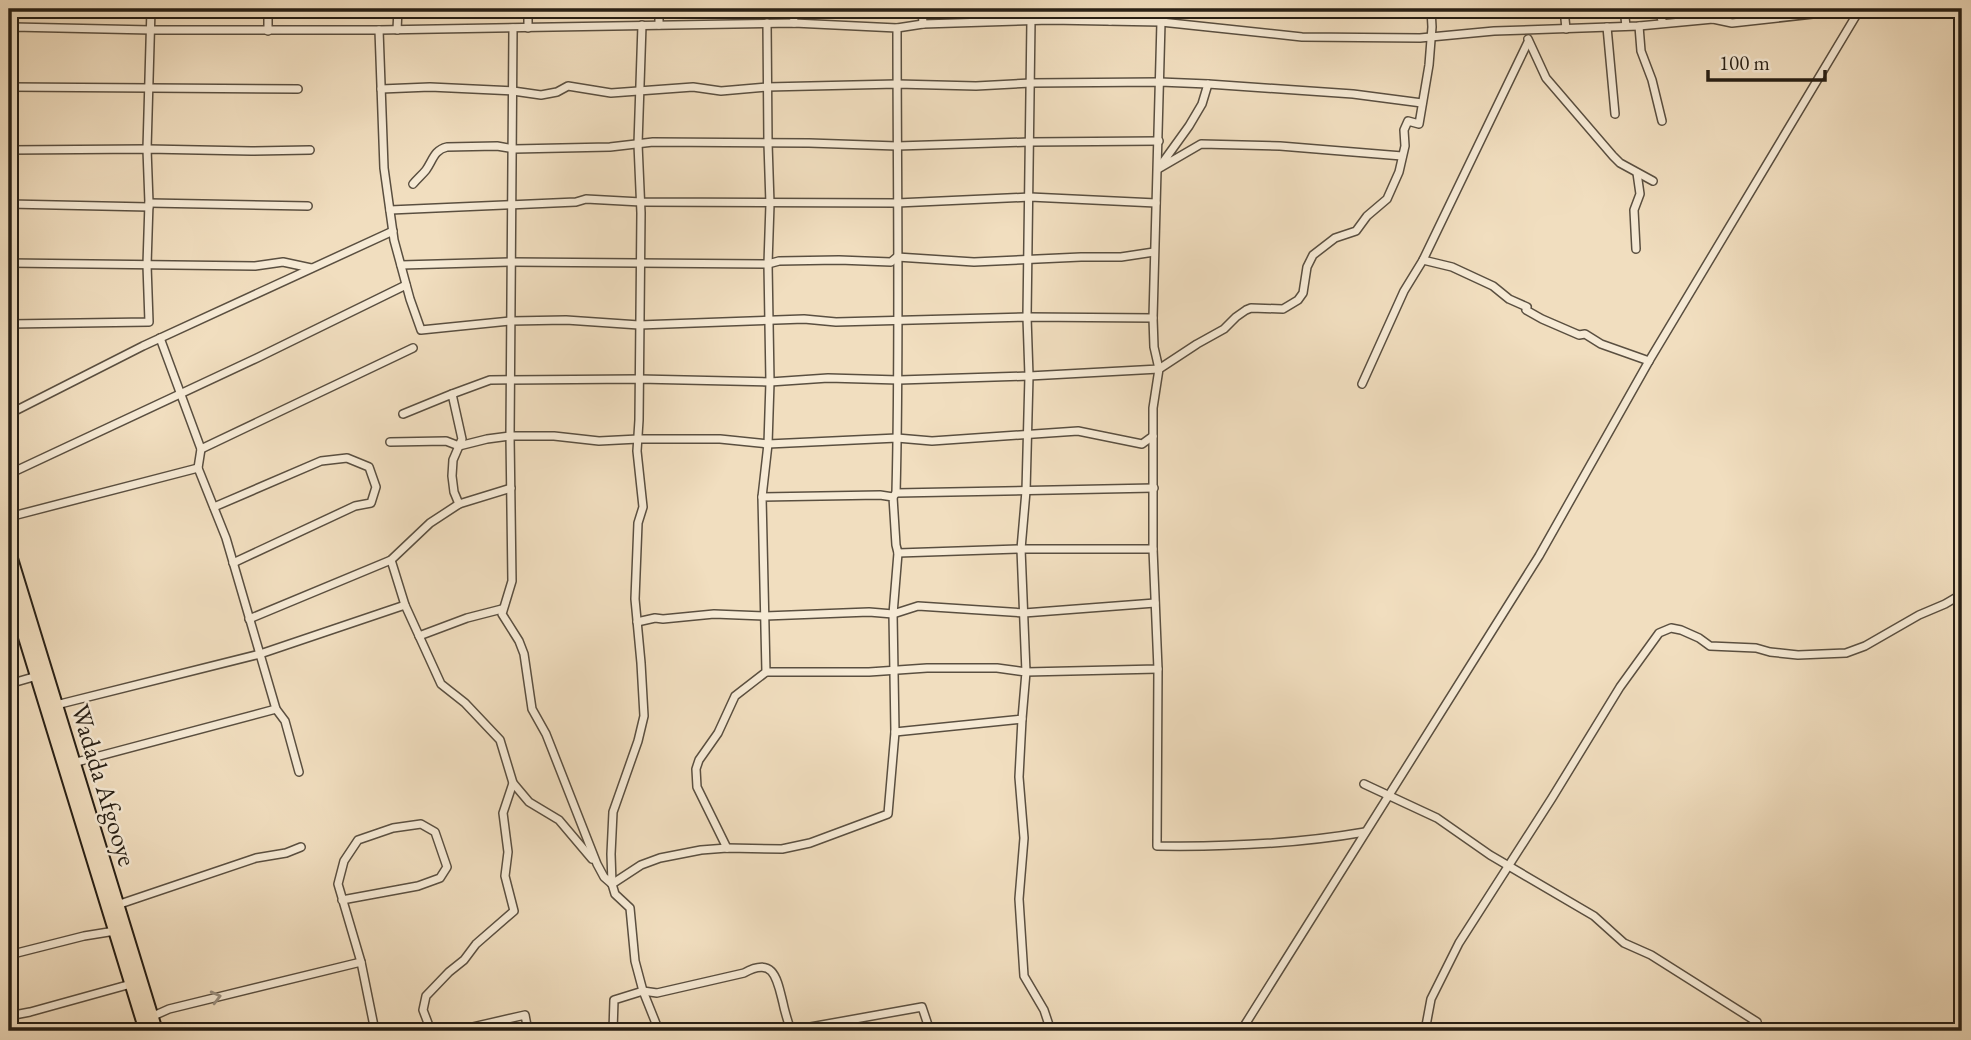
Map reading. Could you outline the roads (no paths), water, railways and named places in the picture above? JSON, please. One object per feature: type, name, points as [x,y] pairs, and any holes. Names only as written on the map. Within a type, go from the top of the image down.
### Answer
[{"type":"highway","name":"Wadada Afgooye","points":[[9,552],[156,1031]]},
{"type":"highway","name":"Wadada Afgooye","points":[[9,585],[15,627],[37,676],[146,1031]]},
{"type":"street","points":[[9,324],[149,322],[147,149],[150,9]]},
{"type":"street","points":[[268,9],[268,31]]},
{"type":"street","points":[[397,30],[398,9]]},
{"type":"street","points":[[528,9],[528,28]]},
{"type":"street","points":[[659,9],[659,25]]},
{"type":"street","points":[[793,9],[794,23]]},
{"type":"street","points":[[922,9],[923,24]]},
{"type":"street","points":[[1049,9],[1050,20]]},
{"type":"street","points":[[1110,9],[1110,21]]},
{"type":"street","points":[[1170,9],[1161,22],[1154,252],[1153,318],[1158,369],[1153,436],[1153,549],[1158,669],[1157,846],[1213,847],[1321,840],[1365,832]]},
{"type":"street","points":[[402,414],[490,380],[899,380],[1158,369],[1224,330],[1246,310],[1283,309],[1298,300],[1303,293],[1307,267],[1313,255],[1335,238],[1356,231],[1367,216],[1387,200],[1396,181],[1405,146],[1404,130],[1408,121],[1419,124],[1432,38],[1431,9]]},
{"type":"street","points":[[1564,9],[1566,29]]},
{"type":"street","points":[[1624,9],[1626,26]]},
{"type":"street","points":[[1658,9],[1663,23]]},
{"type":"street","points":[[1712,9],[1713,19]]},
{"type":"street","points":[[1771,19],[1772,9]]},
{"type":"street","points":[[10,27],[268,31],[794,23],[898,28],[923,24],[1050,20],[1161,22],[1302,37],[1432,38],[1494,31],[1639,26],[1713,19],[1732,23],[1858,9]]},
{"type":"street","points":[[1241,1031],[1539,556],[1649,361],[1858,9]]},
{"type":"street","points":[[1031,20],[1027,317],[1029,376],[1026,491],[1021,549],[1027,672],[1019,777],[1024,838],[1020,899],[1024,976],[1044,1010],[1051,1031]]},
{"type":"street","points":[[766,672],[762,497],[768,444],[770,382],[767,23]]},
{"type":"street","points":[[642,25],[638,144],[641,202],[637,451],[643,507],[638,523],[635,599],[644,716],[613,812],[611,854],[612,884],[618,898],[630,908],[635,961],[643,991],[659,1031]]},
{"type":"street","points":[[1639,26],[1641,51],[1653,80],[1662,121]]},
{"type":"street","points":[[1607,27],[1615,114]]},
{"type":"street","points":[[513,28],[510,436],[512,581],[502,609],[503,618],[519,641],[524,654],[533,709],[546,734],[597,864],[604,877],[612,884]]},
{"type":"street","points":[[612,884],[641,865],[660,858],[701,850],[791,847],[810,843],[888,814],[895,732],[893,614],[898,553],[895,495],[899,380],[898,28]]},
{"type":"street","points":[[379,30],[384,168],[393,231],[406,285],[421,330],[511,321],[566,320],[639,324],[804,319],[836,322],[1027,317],[1153,318]]},
{"type":"street","points":[[1362,384],[1404,291],[1423,260],[1528,42],[1529,31]]},
{"type":"street","points":[[1528,42],[1536,53],[1546,78],[1613,156],[1620,163],[1653,181]]},
{"type":"street","points":[[382,89],[430,87],[541,95],[568,86],[611,93],[693,87],[721,91],[767,87],[897,84],[976,86],[1160,82],[1353,94],[1422,103]]},
{"type":"street","points":[[1158,169],[1202,104],[1208,84]]},
{"type":"street","points":[[9,87],[298,89]]},
{"type":"street","points":[[413,184],[427,168],[435,153],[441,149],[497,146],[513,149],[610,147],[653,142],[897,146],[1159,141]]},
{"type":"street","points":[[1158,169],[1201,144],[1280,146],[1402,156]]},
{"type":"street","points":[[9,150],[310,150]]},
{"type":"street","points":[[1636,250],[1634,210],[1640,194],[1637,173]]},
{"type":"street","points":[[390,210],[512,206],[586,199],[770,204],[897,203],[1030,197],[1156,203]]},
{"type":"street","points":[[9,204],[308,206]]},
{"type":"street","points":[[9,414],[160,338],[393,231]]},
{"type":"street","points":[[401,265],[511,262],[768,264],[779,261],[839,260],[891,262],[897,257],[974,262],[1121,257],[1154,252]]},
{"type":"street","points":[[1423,260],[1452,267],[1493,286],[1542,319],[1649,361]]},
{"type":"street","points":[[9,263],[255,266],[283,262],[312,268]]},
{"type":"street","points":[[9,474],[406,285]]},
{"type":"street","points":[[160,338],[201,449],[198,468],[226,538],[276,709],[285,721],[299,772]]},
{"type":"street","points":[[201,449],[413,348]]},
{"type":"street","points":[[452,394],[463,439],[453,460],[452,476],[459,504]]},
{"type":"street","points":[[390,442],[446,441],[459,446],[510,436],[554,436],[599,441],[720,439],[768,444],[897,438],[932,441],[1078,430],[1142,444],[1153,436]]},
{"type":"street","points":[[214,507],[321,461],[347,458],[369,467],[376,486],[371,503],[355,506],[233,563]]},
{"type":"street","points":[[9,517],[198,468]]},
{"type":"street","points":[[249,619],[391,560],[430,523],[459,504],[511,488]]},
{"type":"street","points":[[762,497],[1154,488]]},
{"type":"street","points":[[898,553],[1153,549]]},
{"type":"street","points":[[391,560],[405,605],[441,684],[465,703],[500,740],[513,783],[529,802],[559,820],[597,864]]},
{"type":"street","points":[[1425,1031],[1431,999],[1459,943],[1620,687],[1659,633],[1671,628],[1682,629],[1710,646],[1756,648],[1798,655],[1846,653],[1865,646],[1962,594]]},
{"type":"street","points":[[638,622],[654,618],[714,614],[893,614],[918,606],[1024,613],[1155,603]]},
{"type":"street","points":[[56,705],[260,654],[405,605]]},
{"type":"street","points":[[419,636],[467,618],[502,609]]},
{"type":"street","points":[[727,848],[697,787],[696,769],[704,751],[718,733],[735,696],[766,672],[996,668],[1027,672],[1158,669]]},
{"type":"street","points":[[9,684],[37,676]]},
{"type":"street","points":[[73,764],[276,709]]},
{"type":"street","points":[[895,732],[1022,719]]},
{"type":"street","points":[[431,1031],[423,1010],[426,996],[514,911],[505,876],[508,852],[503,813],[513,783]]},
{"type":"street","points":[[1364,783],[1437,818],[1508,867],[1594,916],[1624,943],[1651,955],[1757,1022]]},
{"type":"street","points":[[342,900],[418,886],[440,878],[447,867],[435,832],[421,824],[393,828],[358,840],[344,861],[338,884],[342,900],[361,962],[375,1031]]},
{"type":"street","points":[[117,905],[256,858],[286,853],[301,847]]},
{"type":"street","points":[[9,955],[115,931]]},
{"type":"street","points":[[151,1017],[169,1009],[361,962]]},
{"type":"street","points":[[613,1031],[614,1000],[643,991],[657,993],[761,967],[767,968],[780,985],[789,1031],[922,1007],[930,1031]]},
{"type":"street","points":[[9,1016],[131,984]]},
{"type":"street","points":[[455,1031],[525,1015],[528,1031]]}]
